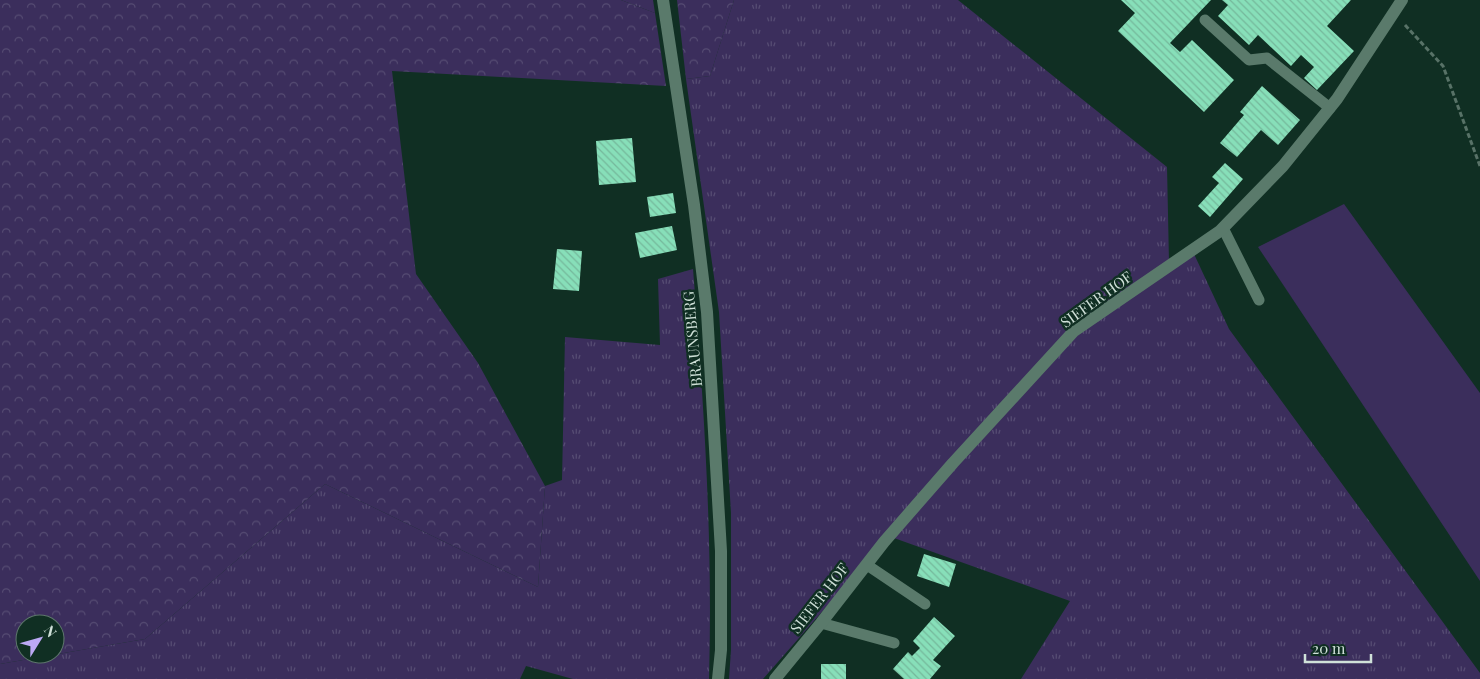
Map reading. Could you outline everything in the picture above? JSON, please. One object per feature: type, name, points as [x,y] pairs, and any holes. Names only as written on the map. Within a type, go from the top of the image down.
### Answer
[{"type":"street","name":"BRAUNSBERG","points":[[663,0],[694,205],[707,312],[722,551],[721,650],[718,679]]},
{"type":"street","name":"SIEFER HOF","points":[[775,679],[884,542],[953,463],[1074,332],[1223,228],[1282,166],[1330,108],[1402,0]]},
{"type":"lane","points":[[1205,20],[1249,60],[1267,58],[1330,108]]},
{"type":"lane","points":[[1223,228],[1259,300]]},
{"type":"lane","points":[[867,565],[925,604]]},
{"type":"lane","points":[[821,623],[894,643]]},
{"type":"path","points":[[1394,12],[1443,66],[1480,166]]},
{"type":"green space","points":[[0,0],[621,0],[655,13],[666,86],[392,71],[416,274],[478,363],[545,486],[538,587],[325,484],[145,639],[65,653],[65,614],[15,614],[15,661],[0,664]]},
{"type":"green space","points":[[621,0],[653,0],[655,13]]},
{"type":"green space","points":[[677,0],[734,0],[710,76],[686,79]]},
{"type":"green space","points":[[734,0],[958,0],[1167,167],[1169,262],[1071,328],[763,679],[729,679],[731,650],[731,513],[719,312],[686,79],[710,76]]},
{"type":"green space","points":[[1344,204],[1480,393],[1480,581],[1258,247]]},
{"type":"green space","points":[[1194,254],[1229,329],[1480,673],[1480,679],[1021,679],[1070,601],[894,538],[956,466],[1078,334]]},
{"type":"green space","points":[[693,269],[701,371],[709,525],[709,679],[573,679],[526,666],[520,679],[0,679],[0,664],[15,661],[15,664],[65,664],[65,653],[145,639],[325,484],[538,587],[545,486],[562,480],[565,337],[660,345],[658,279]]},
{"type":"building","points":[[1121,0],[1211,0],[1170,43],[1180,52],[1192,40],[1234,80],[1204,112],[1118,31],[1135,13]]},
{"type":"building","points":[[1222,0],[1351,0],[1327,26],[1354,51],[1317,90],[1304,78],[1314,67],[1301,55],[1291,66],[1258,35],[1249,45],[1218,16],[1228,5]]},
{"type":"building","points":[[1262,86],[1300,120],[1278,145],[1261,130],[1237,157],[1220,143],[1244,115],[1240,112]]},
{"type":"building","points":[[632,138],[636,182],[599,185],[596,141]]},
{"type":"building","points":[[1225,163],[1243,179],[1210,217],[1198,206],[1219,183],[1212,177]]},
{"type":"building","points":[[673,193],[676,213],[650,217],[647,197]]},
{"type":"building","points":[[672,226],[677,250],[640,258],[635,233]]},
{"type":"building","points":[[557,249],[582,251],[579,291],[553,289]]},
{"type":"building","points":[[924,554],[956,564],[949,587],[917,576]]},
{"type":"building","points":[[934,617],[955,636],[933,660],[941,666],[930,679],[904,679],[893,669],[908,652],[912,656],[920,648],[913,641]]},
{"type":"building","points":[[821,664],[846,664],[846,679],[821,679]]}]
